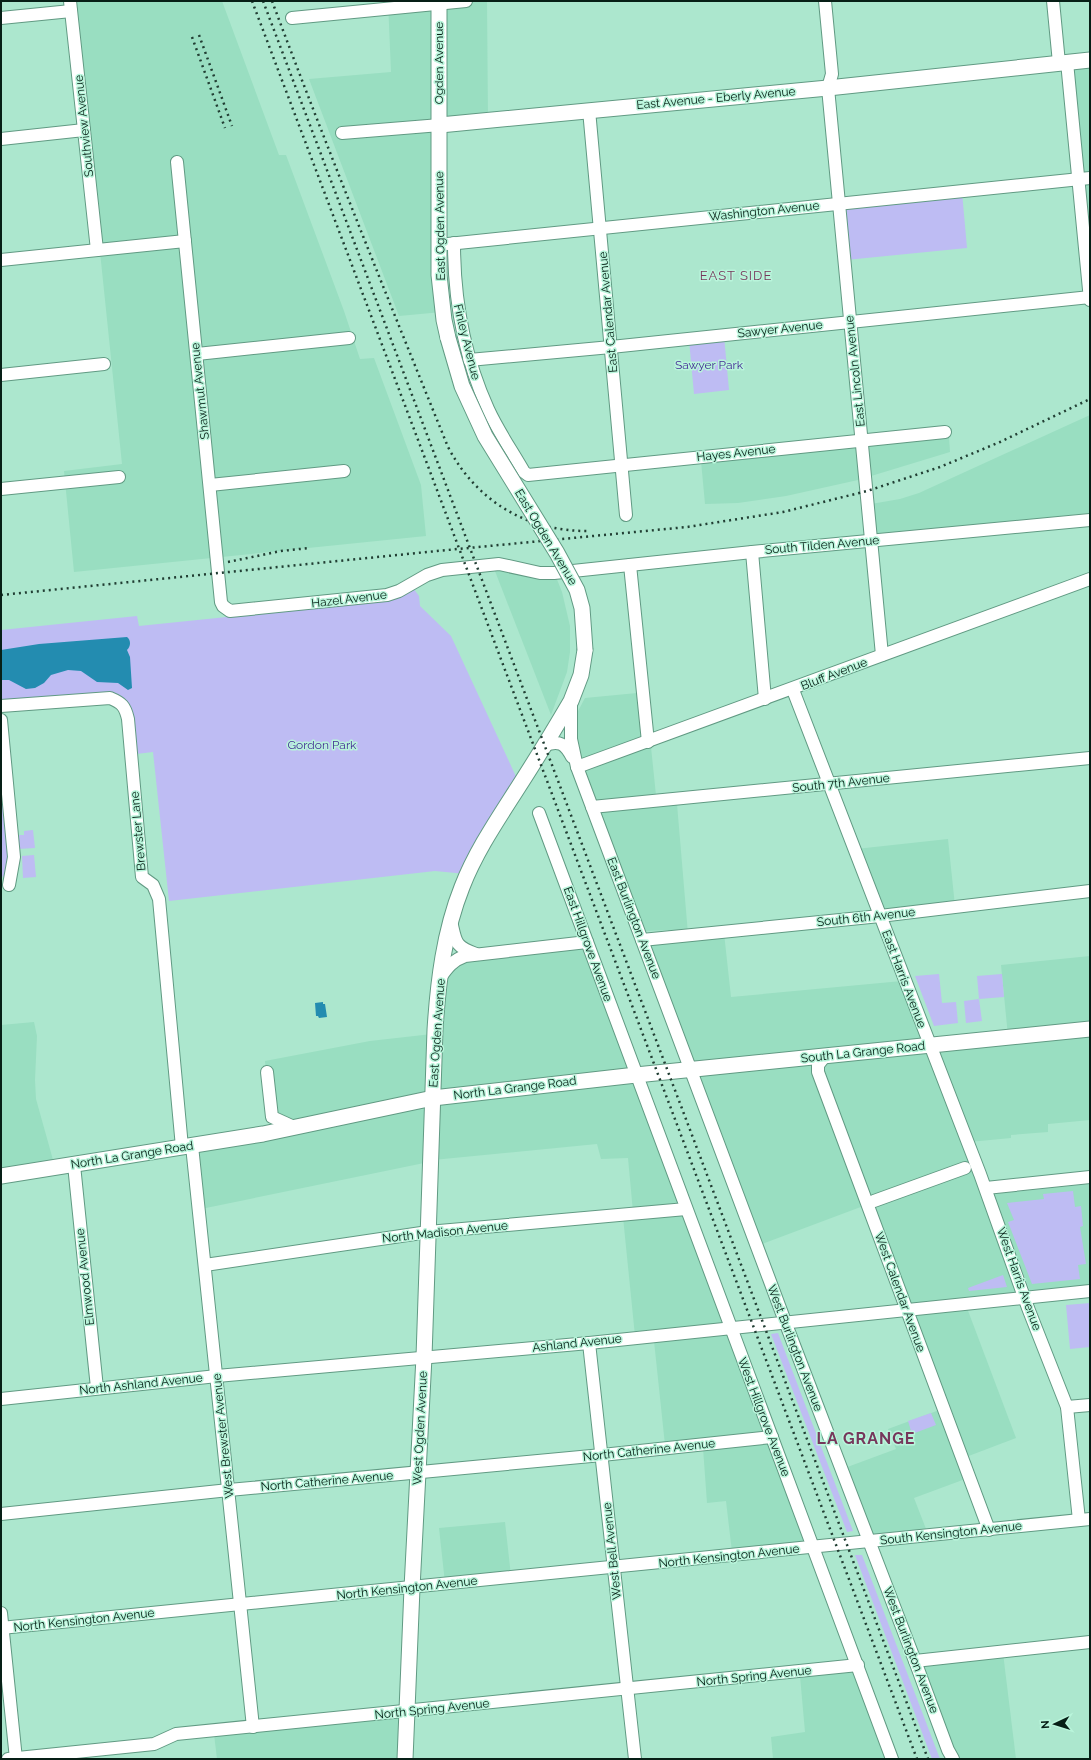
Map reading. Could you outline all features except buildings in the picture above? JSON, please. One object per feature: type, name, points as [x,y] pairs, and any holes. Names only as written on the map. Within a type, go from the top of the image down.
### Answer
[{"type":"main road","name":"Ogden Avenue","points":[[439,2],[440,125]]},
{"type":"main road","name":"East Avenue - Eberly Avenue","points":[[440,125],[828,88],[1090,60]]},
{"type":"main road","name":"East Ogden Avenue","points":[[433,1098],[436,1007],[443,955],[451,921],[462,887],[486,839],[571,701],[581,675],[585,650],[582,608],[577,590],[557,553],[485,436],[462,386],[454,360],[444,320],[439,250],[440,125]]},
{"type":"main road","name":"South La Grange Road","points":[[636,1075],[1090,1029]]},
{"type":"main road","name":"North La Grange Road","points":[[1,1176],[263,1134],[433,1098],[636,1075]]},
{"type":"main road","name":"West Ogden Avenue","points":[[405,1759],[424,1358],[433,1098]]},
{"type":"street","points":[[292,18],[439,2],[466,1]]},
{"type":"street","name":"East Lincoln Avenue","points":[[825,1],[832,74],[828,88],[882,655]]},
{"type":"street","points":[[1053,1],[1084,178],[1090,300]]},
{"type":"street","points":[[1,18],[70,6]]},
{"type":"street","name":"Southview Avenue","points":[[70,6],[97,250]]},
{"type":"street","name":"East Calendar Avenue","points":[[588,110],[626,515]]},
{"type":"street","name":"East Avenue - Eberly Avenue","points":[[342,133],[440,125]]},
{"type":"street","points":[[1,138],[84,130]]},
{"type":"street","name":"Shawmut Avenue","points":[[177,162],[221,602],[227,610],[235,612]]},
{"type":"street","name":"Washington Avenue","points":[[439,250],[454,243],[1084,178]]},
{"type":"street","points":[[1,260],[185,241]]},
{"type":"street","name":"Finley Avenue","points":[[454,243],[456,295],[459,319],[469,360],[476,381],[496,424],[524,472],[528,475]]},
{"type":"street","name":"Sawyer Avenue","points":[[469,360],[611,347],[1090,297]]},
{"type":"street","points":[[196,354],[349,338]]},
{"type":"street","points":[[1,375],[104,364]]},
{"type":"street","name":"Hayes Avenue","points":[[528,475],[945,432]]},
{"type":"street","points":[[210,485],[344,471]]},
{"type":"street","points":[[1,489],[118,477]]},
{"type":"street","name":"South Tilden Avenue","points":[[554,573],[872,540],[1090,520]]},
{"type":"street","points":[[752,552],[765,699]]},
{"type":"street","name":"Hazel Avenue","points":[[235,612],[387,595],[399,591],[419,578],[435,571],[481,565],[506,564],[540,573],[554,573]]},
{"type":"street","points":[[630,565],[648,742]]},
{"type":"street","name":"Bluff Avenue","points":[[577,767],[792,690],[882,655],[1090,579]]},
{"type":"street","name":"East Harris Avenue","points":[[792,690],[929,1046]]},
{"type":"street","name":"Brewster Lane","points":[[1,706],[110,698],[118,702],[126,709],[142,877],[153,885],[157,891],[159,899],[187,1146]]},
{"type":"street","name":"East Burlington Avenue","points":[[571,701],[571,739],[577,767]]},
{"type":"street","points":[[1,720],[14,857],[9,885]]},
{"type":"street","name":"East Burlington Avenue","points":[[545,745],[554,742],[562,744],[568,749],[577,767],[691,1070]]},
{"type":"street","name":"South 7th Avenue","points":[[592,807],[1090,758]]},
{"type":"street","name":"East Hillgrove Avenue","points":[[539,813],[636,1075]]},
{"type":"street","name":"South 6th Avenue","points":[[642,940],[880,916],[1090,891]]},
{"type":"street","points":[[451,921],[458,944],[461,948],[476,954]]},
{"type":"street","points":[[440,978],[455,961],[476,954],[587,942]]},
{"type":"street","name":"West Harris Avenue","points":[[929,1046],[986,1188],[1025,1298],[1067,1407],[1084,1519]]},
{"type":"street","name":"West Calendar Avenue","points":[[825,1056],[818,1065],[818,1072],[989,1530]]},
{"type":"street","name":"West Burlington Avenue","points":[[691,1070],[785,1322],[948,1750],[953,1759]]},
{"type":"street","points":[[267,1072],[272,1117],[298,1127]]},
{"type":"street","name":"West Hillgrove Avenue","points":[[636,1075],[892,1759]]},
{"type":"street","name":"West Brewster Avenue","points":[[187,1146],[205,1265],[253,1727]]},
{"type":"street","name":"Elmwood Avenue","points":[[74,1165],[97,1388]]},
{"type":"street","points":[[874,1201],[965,1168]]},
{"type":"street","points":[[986,1188],[1090,1177]]},
{"type":"street","name":"North Madison Avenue","points":[[205,1265],[428,1232],[686,1209]]},
{"type":"street","name":"Ashland Avenue","points":[[424,1358],[1090,1291]]},
{"type":"street","name":"West Bell Avenue","points":[[589,1342],[635,1759]]},
{"type":"street","name":"North Ashland Avenue","points":[[1,1399],[217,1376],[424,1358]]},
{"type":"street","points":[[1067,1407],[1090,1405]]},
{"type":"street","name":"North Catherine Avenue","points":[[1,1514],[229,1490],[418,1473],[772,1437]]},
{"type":"street","name":"South Kensington Avenue","points":[[813,1547],[1084,1519]]},
{"type":"street","name":"North Kensington Avenue","points":[[2,1628],[813,1547]]},
{"type":"street","points":[[1,1613],[14,1759]]},
{"type":"street","points":[[915,1661],[1090,1642]]},
{"type":"street","name":"North Spring Avenue","points":[[14,1759],[154,1744],[176,1734],[858,1665]]},
{"type":"shaded area","points":[[74,1],[222,1],[279,155],[286,155],[344,311],[360,359],[374,358],[421,485],[426,536],[74,572],[64,471],[122,464]]},
{"type":"shaded area","points":[[388,1],[487,1],[488,120],[440,125],[442,312],[399,316],[309,79],[391,72]]},
{"type":"shaded area","points":[[1090,57],[1090,277],[1069,59]]},
{"type":"shaded area","points":[[1090,415],[1090,513],[875,535],[871,504],[900,499],[919,493]]},
{"type":"shaded area","points":[[949,437],[950,452],[858,480],[786,496],[738,503],[705,504],[701,461]]},
{"type":"shaded area","points":[[493,566],[556,577],[562,592],[570,626],[570,652],[567,672],[551,715]]},
{"type":"shaded area","points":[[127,637],[130,643],[127,650],[130,657],[132,688],[128,690],[118,683],[97,682],[81,671],[68,670],[51,675],[44,683],[35,688],[26,689],[9,680],[1,680],[1,650],[39,644]]},
{"type":"shaded area","points":[[637,693],[641,737],[651,747],[657,805],[677,804],[688,934],[669,936],[668,930],[646,931],[579,758],[574,727],[577,713],[585,698]]},
{"type":"shaded area","points":[[948,839],[955,906],[882,913],[856,849]]},
{"type":"shaded area","points":[[724,933],[731,997],[902,981],[926,1042],[693,1066],[645,941]]},
{"type":"shaded area","points":[[586,943],[633,1073],[436,1095],[442,977],[465,956]]},
{"type":"shaded area","points":[[1090,956],[1090,1027],[1008,1036],[1001,965]]},
{"type":"shaded area","points":[[323,1002],[323,1004],[325,1004],[327,1017],[319,1018],[316,1016],[315,1003]]},
{"type":"shaded area","points":[[34,1022],[37,1036],[35,1080],[36,1099],[55,1167],[1,1175],[1,1025]]},
{"type":"shaded area","points":[[1090,1031],[1090,1120],[1048,1124],[1048,1132],[1011,1135],[1011,1138],[969,1142],[932,1047]]},
{"type":"shaded area","points":[[432,1034],[431,1096],[271,1127],[265,1061],[370,1041]]},
{"type":"shaded area","points":[[928,1048],[1024,1297],[908,1307],[818,1065]]},
{"type":"shaded area","points":[[812,1060],[866,1205],[759,1245],[695,1072]]},
{"type":"shaded area","points":[[634,1077],[680,1208],[633,1212],[628,1158],[601,1159],[597,1144],[433,1160],[437,1098]]},
{"type":"shaded area","points":[[431,1100],[429,1162],[201,1209],[195,1147]]},
{"type":"shaded area","points":[[1090,1184],[1090,1285],[1030,1291],[993,1194]]},
{"type":"shaded area","points":[[684,1211],[727,1326],[635,1336],[623,1217]]},
{"type":"shaded area","points":[[967,1308],[1016,1438],[966,1457],[910,1311]]},
{"type":"shaded area","points":[[728,1333],[766,1433],[665,1445],[654,1341]]},
{"type":"shaded area","points":[[942,1409],[968,1478],[914,1498],[928,1534],[870,1540],[842,1469],[896,1449],[888,1429]]},
{"type":"shaded area","points":[[767,1442],[806,1544],[732,1552],[726,1501],[707,1503],[703,1448]]},
{"type":"shaded area","points":[[505,1522],[511,1576],[445,1583],[439,1528]]},
{"type":"shaded area","points":[[1003,1653],[1016,1759],[955,1759],[917,1662]]},
{"type":"shaded area","points":[[854,1670],[887,1759],[773,1759],[771,1737],[805,1732],[800,1676]]},
{"type":"shaded area","points":[[404,1714],[403,1759],[217,1759],[214,1734]]},
{"type":"green space","points":[[962,192],[967,248],[846,260],[840,204]]},
{"type":"green space","name":"Sawyer Park","points":[[724,336],[729,390],[694,394],[689,340]]},
{"type":"green space","name":"Gordon Park","points":[[413,588],[419,596],[420,606],[451,636],[519,783],[466,874],[435,871],[169,901],[153,752],[136,754],[126,702],[1,703],[1,630],[137,616],[139,626],[372,602]]},
{"type":"green space","points":[[1,771],[10,855],[4,879],[1,874]]},
{"type":"green space","points":[[33,830],[35,848],[18,849],[17,835],[24,835],[24,831]]},
{"type":"green space","points":[[34,855],[36,877],[23,878],[22,856]]},
{"type":"green space","points":[[939,974],[942,1003],[956,1002],[958,1023],[934,1026],[915,976]]},
{"type":"green space","points":[[1002,974],[1004,997],[979,999],[977,976]]},
{"type":"green space","points":[[979,999],[982,1021],[966,1023],[964,1001]]},
{"type":"green space","points":[[1073,1191],[1075,1207],[1081,1206],[1083,1226],[1080,1227],[1086,1264],[1078,1265],[1080,1279],[1032,1284],[1008,1222],[1014,1220],[1007,1203],[1044,1199],[1043,1194]]},
{"type":"green space","points":[[1003,1275],[1007,1287],[969,1291],[968,1288]]},
{"type":"green space","points":[[1090,1303],[1090,1347],[1070,1349],[1066,1305]]},
{"type":"green space","points":[[778,1333],[853,1531],[847,1532],[771,1334]]},
{"type":"green space","points":[[931,1413],[936,1425],[912,1434],[908,1421]]},
{"type":"green space","points":[[855,1555],[862,1555],[940,1759],[932,1759]]},
{"type":"railway","points":[[252,1],[917,1759]]},
{"type":"railway","points":[[263,1],[928,1759]]},
{"type":"railway","points":[[272,1],[336,169],[448,447],[460,466],[474,483],[489,498],[507,510],[525,519],[546,526],[567,530],[590,531]]},
{"type":"railway","points":[[199,35],[232,126]]},
{"type":"railway","points":[[192,37],[225,128]]},
{"type":"railway","points":[[1,595],[687,527],[783,512],[867,491],[940,467],[1000,442],[1090,399]]},
{"type":"railway","points":[[228,562],[281,551],[309,548]]},
{"type":"district","name":"EAST SIDE","points":[[736,275]]},
{"type":"district","name":"LA GRANGE","points":[[866,1438]]}]
